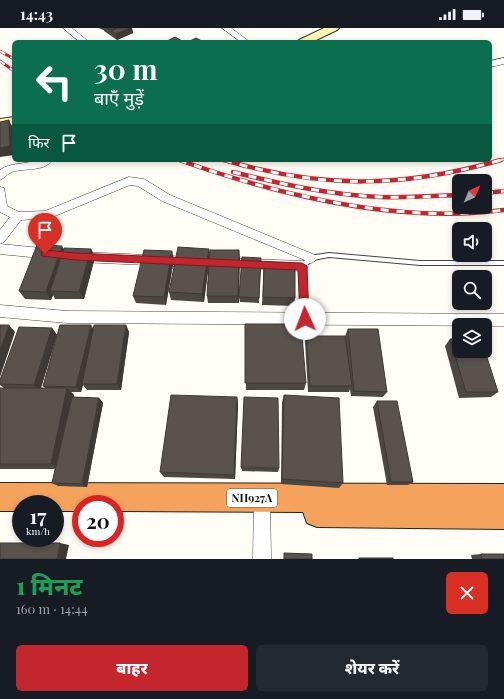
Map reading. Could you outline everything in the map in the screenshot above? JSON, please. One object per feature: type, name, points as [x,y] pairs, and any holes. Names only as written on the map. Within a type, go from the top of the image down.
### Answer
[{"type":"highway","name":"NH927A","points":[[0,497],[262,505],[504,515]]},
{"type":"highway","name":"NH927A","points":[[124,512],[262,505],[504,498]]},
{"type":"highway","points":[[0,511],[12,511]]},
{"type":"main road","points":[[307,40],[333,28]]},
{"type":"street","points":[[67,28],[82,40]]},
{"type":"street","points":[[226,28],[243,40]]},
{"type":"street","points":[[492,64],[504,61]]},
{"type":"street","points":[[0,176],[14,164],[32,166],[42,162]]},
{"type":"street","points":[[0,191],[2,208],[18,216],[46,215],[129,181],[140,182],[166,198],[307,262]]},
{"type":"street","points":[[0,239],[18,216]]},
{"type":"street","points":[[0,249],[64,255],[307,262]]},
{"type":"street","points":[[0,311],[67,317],[504,320]]},
{"type":"street","points":[[262,505],[262,559]]},
{"type":"lane","points":[[305,319],[307,262],[329,255],[420,263],[504,263]]},
{"type":"building","points":[[118,28],[130,28],[116,34],[111,31]]},
{"type":"building","points":[[175,37],[180,40],[169,40]]},
{"type":"building","points":[[9,120],[10,146],[0,148],[0,122]]},
{"type":"building","points":[[37,245],[62,246],[46,292],[19,291]]},
{"type":"building","points":[[178,247],[209,249],[202,294],[169,292]]},
{"type":"building","points":[[64,248],[91,249],[79,292],[50,291]]},
{"type":"building","points":[[144,250],[172,251],[164,297],[133,296]]},
{"type":"building","points":[[210,250],[239,250],[238,296],[207,296]]},
{"type":"building","points":[[242,257],[261,258],[259,298],[239,297]]},
{"type":"building","points":[[264,262],[295,263],[295,298],[263,297]]},
{"type":"building","points":[[245,324],[301,324],[306,383],[245,383]]},
{"type":"building","points":[[0,325],[9,325],[0,350]]},
{"type":"building","points":[[60,325],[91,325],[76,387],[43,386]]},
{"type":"building","points":[[94,325],[126,325],[117,384],[82,384]]},
{"type":"building","points":[[19,327],[52,328],[34,385],[0,384],[0,380]]},
{"type":"building","points":[[348,329],[378,329],[387,392],[354,391]]},
{"type":"building","points":[[306,336],[345,336],[352,386],[310,386]]},
{"type":"building","points":[[456,358],[487,358],[498,392],[466,392]]},
{"type":"building","points":[[0,388],[67,388],[51,464],[0,464]]},
{"type":"building","points":[[171,395],[237,397],[234,475],[160,472]]},
{"type":"building","points":[[284,395],[339,398],[343,483],[282,479]]},
{"type":"building","points":[[72,397],[99,398],[82,484],[52,483]]},
{"type":"building","points":[[244,397],[278,398],[279,468],[241,467]]},
{"type":"building","points":[[377,401],[397,401],[413,482],[391,482]]},
{"type":"building","points":[[0,543],[12,543],[12,547],[59,547],[57,559],[0,559]]},
{"type":"building","points":[[284,553],[312,554],[312,559],[284,559]]},
{"type":"building","points":[[481,554],[504,554],[504,559],[482,559]]},
{"type":"building","points":[[393,558],[393,559],[359,559]]},
{"type":"railway","points":[[0,51],[12,58]]},
{"type":"railway","points":[[0,61],[12,70]]},
{"type":"railway","points":[[232,162],[295,176],[329,180],[362,181],[396,180],[430,176],[501,160]]},
{"type":"railway","points":[[185,162],[257,185],[298,195],[381,210],[423,213],[464,213],[504,210]]},
{"type":"railway","points":[[233,172],[306,188],[361,196],[400,197],[452,195]]},
{"type":"railway","points":[[492,192],[504,191]]},
{"type":"route","points":[[45,254],[302,266],[305,319]]}]
